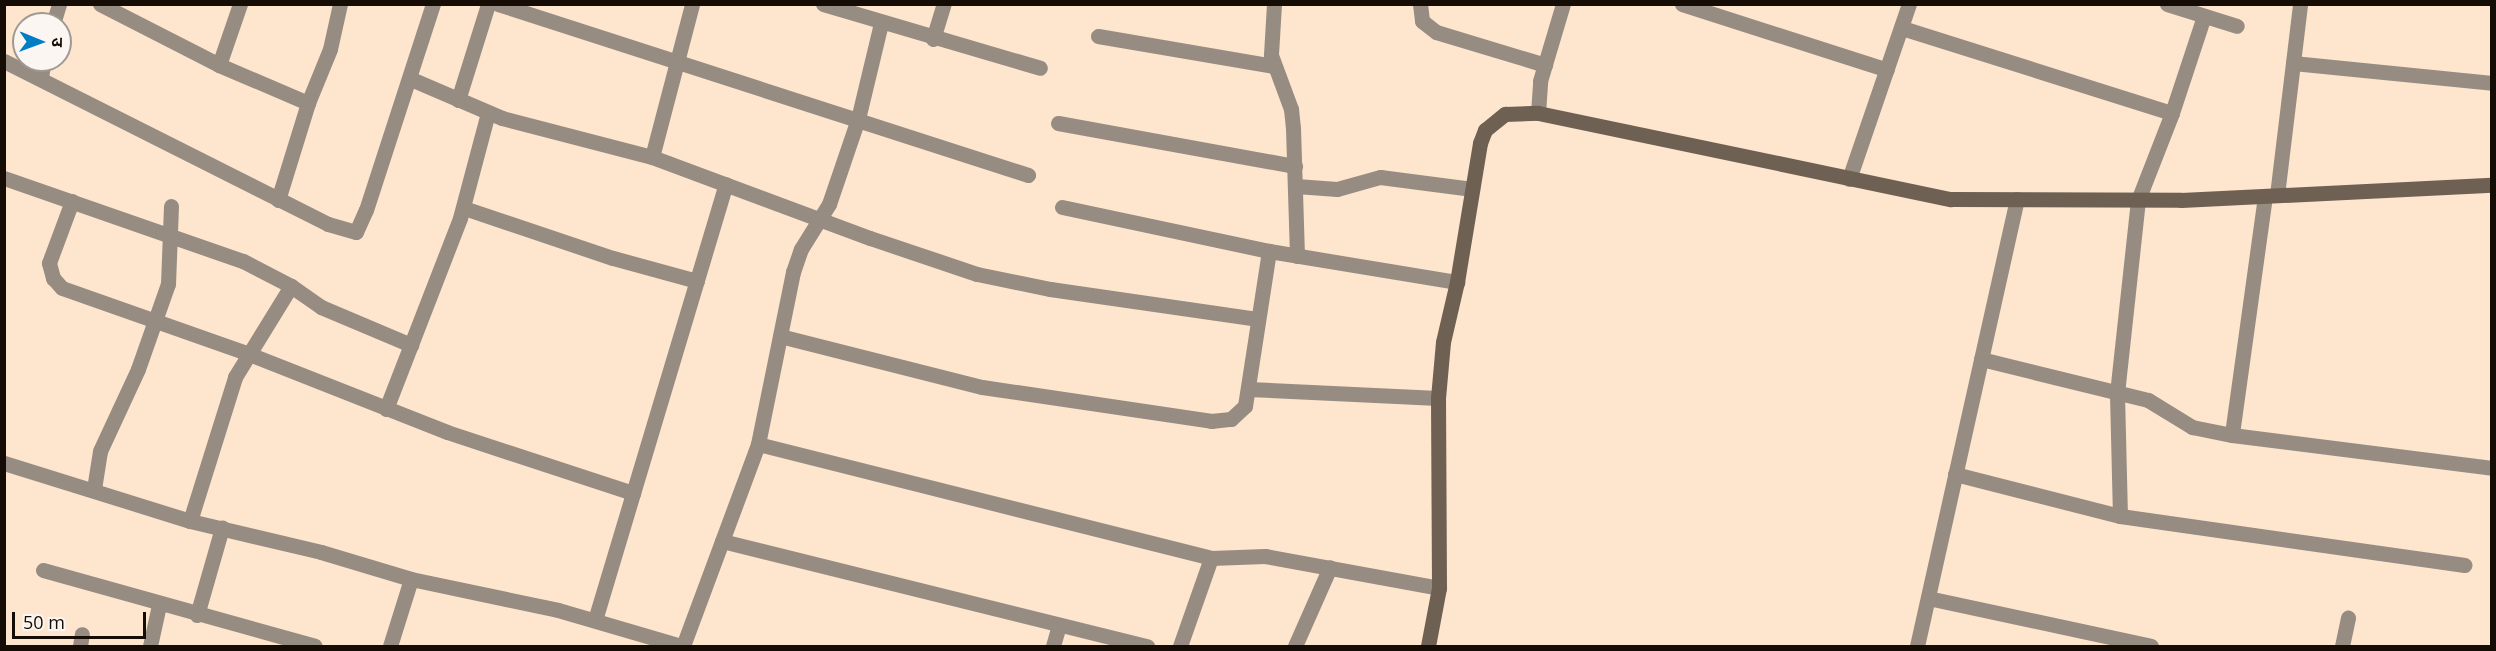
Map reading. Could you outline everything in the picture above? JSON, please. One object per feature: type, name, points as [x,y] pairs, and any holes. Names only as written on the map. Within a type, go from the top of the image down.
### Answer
[{"type":"street","points":[[100,4],[219,65],[308,103]]},
{"type":"street","points":[[219,65],[240,4]]},
{"type":"street","points":[[278,200],[308,103],[330,49],[340,4]]},
{"type":"street","points":[[4,61],[40,77],[278,200],[345,231],[356,231],[411,79],[433,4]]},
{"type":"street","points":[[458,100],[488,4]]},
{"type":"street","points":[[498,4],[1029,175]]},
{"type":"street","points":[[652,157],[692,4]]},
{"type":"street","points":[[823,4],[933,39],[1040,68]]},
{"type":"street","points":[[933,39],[944,4]]},
{"type":"street","points":[[1274,4],[1273,66],[1291,109],[1296,186],[1297,256]]},
{"type":"street","points":[[1420,4],[1422,21],[1436,32],[1545,65]]},
{"type":"street","points":[[1538,113],[1537,93],[1563,4]]},
{"type":"street","points":[[1682,4],[1887,70]]},
{"type":"street","points":[[1849,179],[1909,4]]},
{"type":"street","points":[[2167,4],[2237,26]]},
{"type":"street","points":[[2232,435],[2293,63],[2300,4]]},
{"type":"street","points":[[2120,516],[2118,394],[2138,200],[2172,113],[2204,16]]},
{"type":"street","points":[[4,463],[190,521],[411,579],[595,620],[682,646],[758,444],[793,272],[801,249],[821,219],[858,119],[881,23]]},
{"type":"street","points":[[1902,28],[2172,113]]},
{"type":"street","points":[[1098,36],[1273,66]]},
{"type":"street","points":[[2293,63],[2492,84]]},
{"type":"street","points":[[40,77],[41,72]]},
{"type":"street","points":[[411,79],[488,113],[652,157],[881,242],[1014,283],[1257,319]]},
{"type":"street","points":[[386,409],[464,208],[488,113]]},
{"type":"street","points":[[1428,646],[1439,588],[1438,398],[1443,342],[1457,282],[1472,189],[1485,130],[1505,114],[1538,113],[1951,199],[2138,200],[2492,185]]},
{"type":"street","points":[[1058,123],[1295,166]]},
{"type":"street","points":[[1296,186],[1337,189],[1380,177],[1472,189]]},
{"type":"street","points":[[4,178],[170,233],[243,261],[291,286],[321,307],[411,345]]},
{"type":"street","points":[[595,620],[726,184]]},
{"type":"street","points":[[1917,646],[2017,199]]},
{"type":"street","points":[[72,201],[53,247],[50,263],[53,278],[62,288],[84,298],[249,354],[386,409],[633,493]]},
{"type":"street","points":[[93,489],[100,451],[168,284],[171,206]]},
{"type":"street","points":[[1062,207],[1269,251],[1457,282]]},
{"type":"street","points":[[464,208],[613,258],[697,281]]},
{"type":"street","points":[[780,336],[981,387],[1211,421],[1239,414],[1245,406],[1269,251]]},
{"type":"street","points":[[190,521],[235,377],[291,286]]},
{"type":"street","points":[[1981,359],[2148,400],[2192,427],[2232,435],[2492,468]]},
{"type":"street","points":[[1248,389],[1438,398]]},
{"type":"street","points":[[758,444],[1212,558],[1265,556],[1439,588]]},
{"type":"street","points":[[1955,474],[2120,516],[2465,565]]},
{"type":"street","points":[[197,615],[222,528]]},
{"type":"street","points":[[722,541],[1147,646]]},
{"type":"street","points":[[1180,646],[1212,558]]},
{"type":"street","points":[[1294,646],[1330,567]]},
{"type":"street","points":[[43,570],[159,605],[315,646]]},
{"type":"street","points":[[390,646],[411,579]]},
{"type":"street","points":[[1928,598],[2151,646]]},
{"type":"street","points":[[150,646],[159,605]]},
{"type":"street","points":[[2342,646],[2348,618]]},
{"type":"street","points":[[1053,646],[1059,625]]}]
